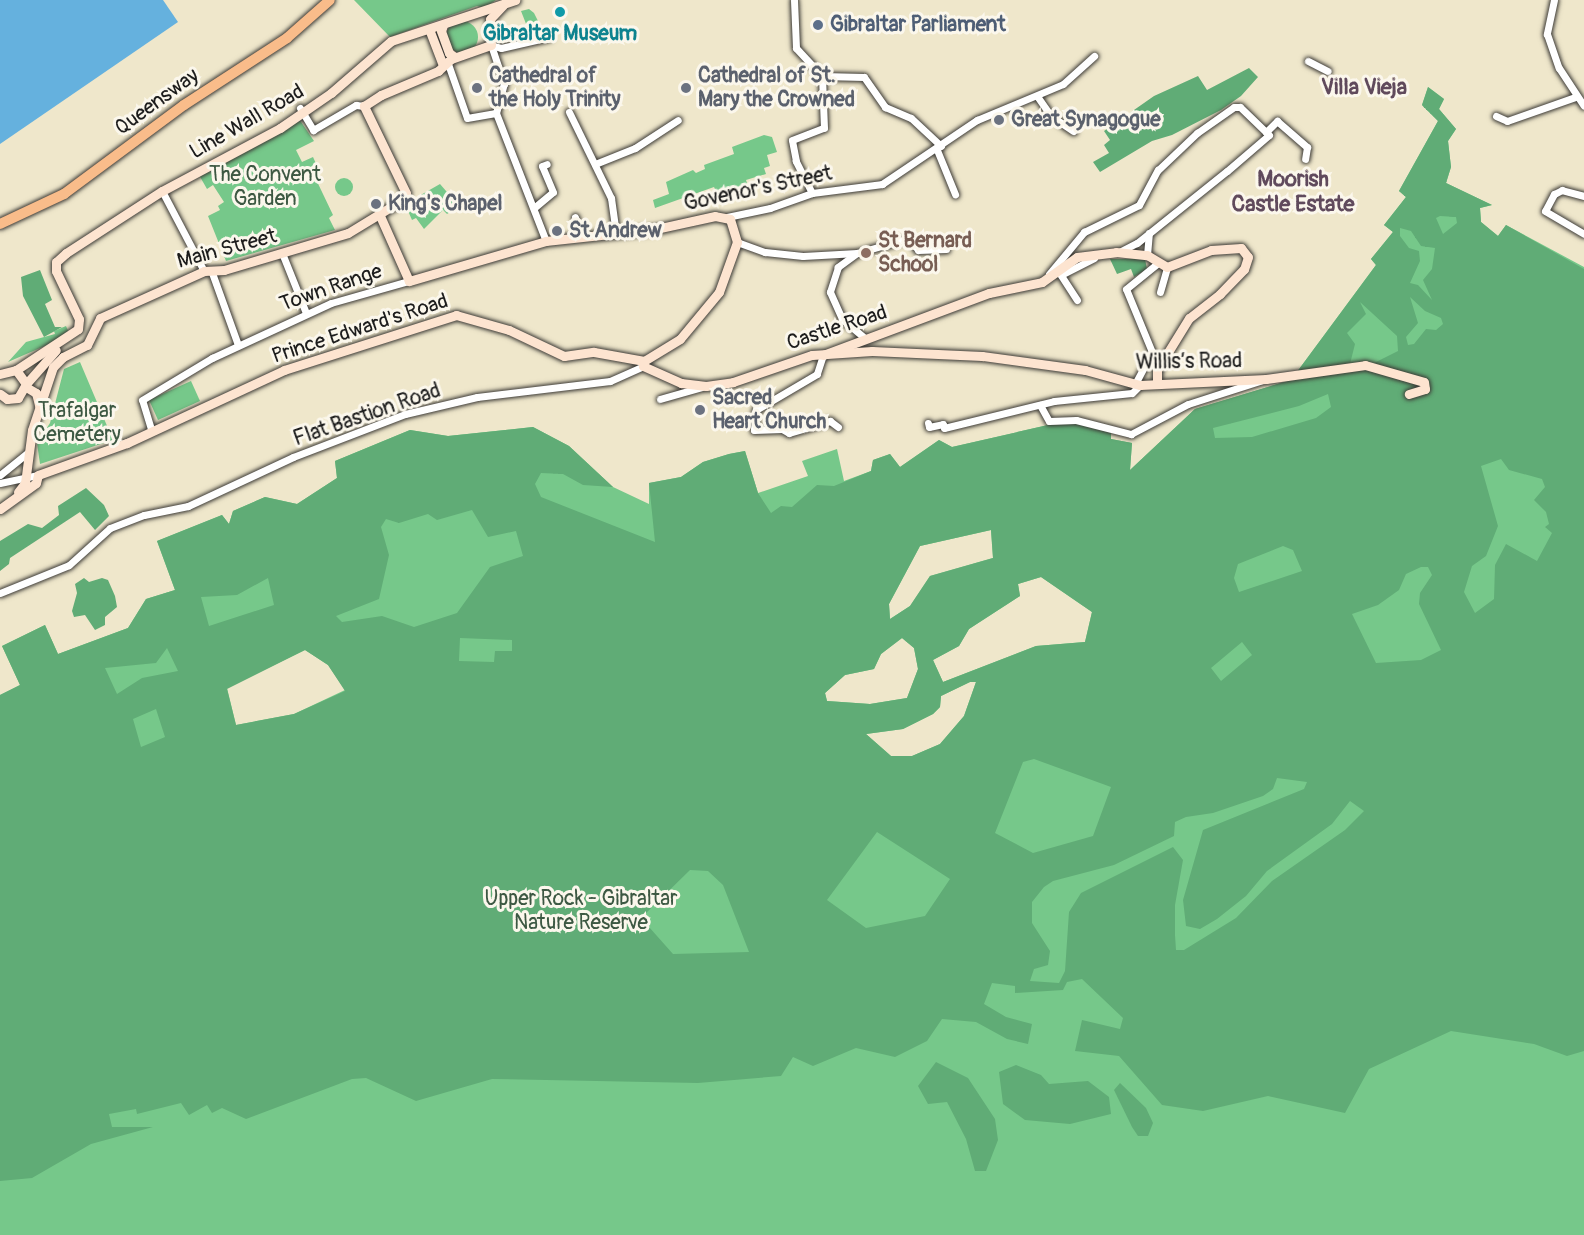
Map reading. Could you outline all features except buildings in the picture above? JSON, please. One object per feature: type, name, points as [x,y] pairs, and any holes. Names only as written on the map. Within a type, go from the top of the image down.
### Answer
[{"type":"main road","name":"Queensway","points":[[0,224],[64,194],[184,105],[287,38],[330,0]]},
{"type":"street","name":"Line Wall Road","points":[[79,319],[57,274],[58,260],[162,191],[301,111],[387,44],[515,0]]},
{"type":"street","points":[[794,0],[796,48],[822,76],[824,128],[792,140],[796,161],[812,193]]},
{"type":"street","points":[[1554,0],[1547,34],[1575,97],[1584,106]]},
{"type":"street","points":[[503,5],[490,19],[491,45],[504,84],[496,113],[535,207],[546,241]]},
{"type":"street","points":[[443,25],[441,31],[449,53],[448,61]]},
{"type":"street","points":[[429,29],[448,61],[467,118],[496,113]]},
{"type":"street","points":[[301,111],[313,130],[356,105],[364,106],[448,61],[491,45],[501,48],[549,37]]},
{"type":"street","name":"Govenor's Street","points":[[578,237],[727,217],[770,208],[812,193],[882,184],[939,148],[977,120],[1036,96],[1071,78],[1094,56]]},
{"type":"street","points":[[1308,61],[1328,71]]},
{"type":"street","points":[[822,76],[864,77],[885,107],[911,118],[939,148],[955,194]]},
{"type":"street","points":[[1036,96],[1054,119],[1073,131]]},
{"type":"street","points":[[1496,116],[1508,121],[1575,97]]},
{"type":"street","name":"Main Street","points":[[26,386],[52,353],[96,321],[207,270],[224,270],[348,233],[380,216],[404,199],[406,193],[364,106]]},
{"type":"street","points":[[1044,280],[1084,232],[1139,205],[1158,170],[1210,124],[1234,107],[1240,107],[1269,135],[1149,233],[1118,252]]},
{"type":"street","points":[[569,112],[610,198],[616,233]]},
{"type":"street","points":[[595,164],[635,148],[678,120]]},
{"type":"street","points":[[1266,132],[1277,120],[1307,147],[1305,159]]},
{"type":"street","points":[[535,207],[553,192],[542,166],[547,164]]},
{"type":"street","points":[[1584,196],[1562,190],[1554,194],[1545,211],[1584,234]]},
{"type":"street","points":[[162,191],[207,270],[238,345]]},
{"type":"street","points":[[380,216],[409,281]]},
{"type":"street","points":[[575,217],[578,237]]},
{"type":"street","points":[[644,361],[680,339],[723,288],[737,242],[727,217]]},
{"type":"street","points":[[1147,255],[1149,233]]},
{"type":"street","name":"Town Range","points":[[151,429],[142,400],[238,345],[306,313],[546,241],[578,237]]},
{"type":"street","points":[[737,242],[765,252],[794,256],[857,253],[909,238],[918,250],[946,249]]},
{"type":"street","points":[[1044,280],[1077,257],[1118,252],[1147,255],[1157,264],[1167,267],[1225,248],[1241,248],[1248,256],[1233,282],[1189,318],[1157,370],[1157,383]]},
{"type":"street","points":[[282,253],[306,313]]},
{"type":"street","points":[[857,253],[838,267],[829,288],[842,320],[866,339]]},
{"type":"street","points":[[1077,300],[1062,275],[1099,256]]},
{"type":"street","points":[[928,423],[928,428],[943,424],[944,428],[1040,405],[1132,393],[1138,384],[1151,350],[1126,289],[1157,264]]},
{"type":"street","points":[[1160,292],[1167,267]]},
{"type":"street","name":"Castle Road","points":[[644,361],[681,383],[706,386],[823,355],[989,293],[1044,280]]},
{"type":"street","name":"Prince Edward's Road","points":[[38,475],[101,450],[116,448],[151,429],[318,357],[462,314],[509,330],[564,356],[594,352],[644,361]]},
{"type":"street","points":[[0,374],[16,370],[74,334],[79,319],[96,321],[87,345],[56,364],[27,453],[26,478],[15,496]]},
{"type":"street","name":"Willis’s Road","points":[[823,355],[872,351],[982,356],[1084,370],[1138,384],[1266,379],[1365,365],[1424,382],[1425,389],[1409,394]]},
{"type":"street","points":[[823,355],[821,369],[812,378],[756,410],[754,430],[782,429],[789,433],[830,421],[838,427]]},
{"type":"street","name":"Flat Bastion Road","points":[[0,593],[69,565],[110,528],[144,515],[188,506],[293,457],[405,414],[477,397],[610,381],[644,361]]},
{"type":"street","points":[[16,370],[26,386],[36,393],[40,412]]},
{"type":"street","points":[[1040,405],[1049,421],[1076,420],[1131,434],[1188,404],[1254,386],[1266,379]]},
{"type":"street","points":[[0,395],[15,399],[26,386]]},
{"type":"street","points":[[660,399],[706,386]]},
{"type":"street","points":[[0,475],[27,453]]},
{"type":"street","points":[[0,483],[38,475],[36,483],[0,509]]},
{"type":"green space","points":[[354,0],[496,0],[484,8],[477,6],[390,37]]},
{"type":"green space","points":[[529,9],[534,13],[545,35],[521,37],[530,34],[521,11]]},
{"type":"green space","points":[[462,21],[473,26],[478,37],[473,48],[462,53],[451,48],[446,37],[451,26]]},
{"type":"green space","points":[[1249,68],[1258,77],[1241,96],[1221,110],[1172,135],[1152,141],[1100,172],[1093,162],[1109,153],[1104,145],[1110,140],[1104,131],[1154,96],[1198,76],[1207,90]]},
{"type":"green space","name":"Upper Rock - Gibraltar Nature Reserve","points":[[1428,87],[1444,99],[1439,109],[1456,129],[1448,141],[1451,167],[1446,183],[1492,205],[1480,208],[1481,222],[1498,236],[1506,225],[1584,267],[1584,1235],[0,1235],[0,695],[20,685],[2,646],[45,625],[58,654],[128,628],[146,599],[175,590],[157,541],[222,515],[229,524],[233,511],[265,497],[297,504],[337,478],[335,461],[410,430],[448,436],[533,427],[569,446],[613,487],[649,504],[649,483],[681,477],[703,462],[729,454],[745,451],[758,493],[808,476],[802,461],[837,449],[844,481],[871,471],[873,460],[890,454],[900,467],[939,440],[952,447],[1048,425],[1111,431],[1111,439],[1132,443],[1130,470],[1195,409],[1291,380],[1376,265],[1371,259],[1393,232],[1384,225],[1406,197],[1399,191],[1438,121],[1422,105]],"holes":[[[991,530],[993,558],[930,576],[910,606],[890,619],[889,604],[920,546]],[[1041,577],[1092,612],[1085,642],[1036,646],[943,682],[933,660],[959,646],[969,629],[1020,596],[1018,584]],[[902,638],[914,648],[918,669],[907,698],[870,704],[827,701],[825,693],[845,675],[874,669],[881,654]],[[305,650],[328,665],[345,690],[294,714],[236,725],[227,688]],[[970,682],[976,682],[964,716],[940,744],[912,756],[891,756],[866,734],[903,729],[933,714],[940,707],[941,696]]]},
{"type":"green space","name":"Upper Rock - Gibraltar Nature Reserve","points":[[1428,87],[1444,99],[1439,109],[1456,129],[1448,141],[1451,167],[1446,183],[1492,205],[1480,208],[1481,222],[1498,236],[1506,225],[1584,269],[1584,1051],[1567,1056],[1534,1044],[1451,1031],[1369,1069],[1345,1113],[1268,1096],[1203,1111],[1162,1105],[1119,1056],[1075,1051],[1082,1020],[1120,1029],[1123,1018],[1082,979],[1067,982],[1063,990],[1015,993],[1015,986],[992,983],[984,1004],[1006,1017],[1032,1024],[1028,1044],[1007,1039],[976,1022],[942,1019],[927,1041],[895,1057],[856,1048],[813,1066],[793,1057],[781,1076],[698,1083],[492,1079],[416,1101],[366,1078],[352,1079],[246,1119],[222,1108],[212,1113],[207,1105],[189,1115],[181,1103],[137,1114],[136,1109],[109,1114],[112,1127],[153,1127],[91,1144],[32,1178],[0,1181],[0,695],[20,685],[2,646],[45,625],[58,654],[128,628],[146,599],[175,590],[157,541],[222,515],[229,524],[233,511],[265,497],[297,504],[337,478],[335,461],[410,430],[448,436],[533,427],[569,446],[613,487],[583,485],[563,474],[541,473],[535,484],[541,497],[655,542],[649,483],[681,477],[703,462],[745,451],[758,493],[771,513],[781,506],[792,507],[817,485],[834,486],[871,471],[873,460],[890,454],[900,467],[939,440],[952,447],[1048,425],[1076,423],[1111,431],[1111,439],[1132,443],[1130,470],[1195,409],[1291,380],[1376,265],[1371,259],[1393,232],[1384,225],[1406,197],[1399,191],[1438,121],[1422,105]],"holes":[[[1456,217],[1457,223],[1443,234],[1436,218]],[[1400,228],[1411,231],[1421,246],[1435,248],[1432,269],[1423,280],[1432,300],[1418,285],[1410,283],[1420,261],[1419,251],[1409,248],[1400,236]],[[1410,297],[1425,311],[1441,318],[1443,324],[1436,330],[1426,329],[1414,344],[1408,345],[1406,337],[1418,323]],[[1360,302],[1397,336],[1398,351],[1370,365],[1350,364],[1355,344],[1347,333],[1366,314]],[[1328,394],[1331,407],[1316,418],[1252,437],[1215,438],[1213,428],[1299,406]],[[1501,459],[1509,470],[1542,479],[1545,487],[1534,500],[1546,512],[1549,524],[1545,527],[1552,533],[1537,561],[1506,544],[1495,565],[1494,599],[1475,613],[1464,592],[1472,566],[1486,556],[1498,526],[1481,466]],[[472,510],[488,537],[516,531],[523,556],[490,567],[457,613],[414,627],[382,616],[342,622],[336,616],[379,599],[389,555],[381,527],[386,519],[399,523],[428,514],[437,520]],[[991,530],[993,558],[930,576],[910,606],[890,619],[889,604],[920,546]],[[1283,546],[1293,550],[1302,571],[1239,592],[1234,578],[1238,564]],[[1421,567],[1428,567],[1432,575],[1420,593],[1419,604],[1441,650],[1421,660],[1376,663],[1352,614],[1378,605],[1399,590],[1406,574]],[[1041,577],[1092,612],[1085,642],[1036,646],[943,682],[933,660],[959,646],[969,629],[1020,596],[1018,584]],[[268,578],[274,605],[209,626],[201,597],[237,595]],[[460,638],[512,640],[512,651],[495,651],[494,662],[459,661]],[[902,638],[914,648],[918,669],[907,698],[870,704],[827,701],[825,693],[845,675],[874,669],[881,654]],[[1242,642],[1252,655],[1221,681],[1211,668]],[[167,648],[178,671],[142,678],[117,694],[105,668],[156,663]],[[305,650],[328,665],[345,691],[294,714],[236,725],[227,689]],[[970,682],[976,682],[964,716],[940,744],[912,756],[891,756],[866,734],[903,729],[933,714],[940,707],[941,696]],[[156,709],[165,737],[141,747],[133,719]],[[1034,759],[1111,787],[1093,836],[1033,853],[995,833],[1023,762]],[[1277,778],[1307,782],[1304,789],[1203,830],[1183,900],[1186,926],[1200,929],[1246,896],[1267,871],[1332,824],[1350,801],[1364,811],[1345,830],[1272,881],[1236,918],[1184,950],[1176,950],[1175,935],[1175,905],[1183,860],[1173,847],[1081,893],[1069,912],[1065,971],[1059,983],[1030,981],[1034,969],[1048,965],[1050,951],[1032,923],[1032,902],[1044,887],[1053,881],[1114,865],[1174,836],[1175,822],[1186,817],[1213,813],[1263,796],[1273,789]],[[877,832],[950,879],[925,916],[866,928],[827,900]],[[690,870],[708,871],[723,885],[749,952],[673,954],[641,918]]]},
{"type":"green space","name":"The Convent Garden","points":[[299,119],[314,141],[296,150],[302,162],[313,157],[318,168],[312,171],[333,215],[329,218],[335,230],[226,261],[208,216],[220,210],[218,206],[224,202],[213,185],[207,189],[199,175]]},
{"type":"green space","points":[[764,135],[772,137],[777,152],[767,155],[770,166],[764,168],[766,174],[746,180],[748,186],[734,191],[716,191],[714,187],[655,208],[653,200],[669,194],[666,182],[693,170],[696,173],[705,169],[704,165],[734,154],[732,147]]},
{"type":"green space","points":[[344,178],[350,181],[353,187],[350,193],[344,196],[338,193],[335,187],[338,181]]},
{"type":"green space","points":[[440,184],[459,206],[447,214],[443,210],[424,229],[416,218],[412,220],[405,204]]},
{"type":"green space","points":[[1110,259],[1145,259],[1147,269],[1134,277],[1131,269],[1117,274]]},
{"type":"green space","points":[[40,270],[52,300],[45,304],[55,327],[62,327],[44,337],[23,296],[21,277]]},
{"type":"green space","points":[[66,326],[70,335],[8,362],[26,342],[55,334],[54,331]]},
{"type":"green space","name":"Trafalgar Cemetery","points":[[80,362],[113,440],[40,464],[37,443],[50,423],[64,369]]},
{"type":"green space","points":[[191,381],[200,401],[158,420],[149,400]]},
{"type":"green space","points":[[86,488],[104,505],[109,516],[95,530],[80,512],[10,558],[9,564],[0,571],[0,541],[28,524],[42,528],[59,515],[58,506]]},
{"type":"green space","points":[[84,578],[89,582],[102,578],[108,580],[115,596],[117,607],[105,617],[105,625],[95,630],[85,615],[74,617],[72,611],[77,593],[75,584]]},
{"type":"green space","points":[[936,1062],[968,1078],[995,1119],[998,1140],[986,1171],[975,1171],[966,1139],[947,1102],[928,1104],[918,1086]]},
{"type":"green space","points":[[1016,1065],[1041,1075],[1049,1084],[1088,1081],[1109,1097],[1111,1114],[1070,1124],[1025,1120],[1003,1104],[999,1072]]},
{"type":"green space","points":[[1120,1083],[1146,1108],[1153,1123],[1148,1136],[1138,1136],[1132,1127],[1114,1090]]},
{"type":"water","points":[[0,0],[163,0],[178,22],[0,144]]},
{"type":"place","name":"Gibraltar Museum","points":[[560,12]]},
{"type":"place","name":"Gibraltar Parliament","points":[[818,25]]},
{"type":"place","name":"Cathedral of the Holy Trinity","points":[[477,88]]},
{"type":"place","name":"Cathedral of St. Mary the Crowned","points":[[686,88]]},
{"type":"place","name":"Great Synagogue","points":[[999,120]]},
{"type":"place","name":"King's Chapel","points":[[376,204]]},
{"type":"place","name":"St Andrew","points":[[557,231]]},
{"type":"place","name":"St Bernard School","points":[[866,253]]},
{"type":"place","name":"Sacred Heart Church","points":[[700,410]]},
{"type":"district","name":"Villa Vieja","points":[[1364,88]]},
{"type":"district","name":"Moorish Castle Estate","points":[[1293,192]]}]
